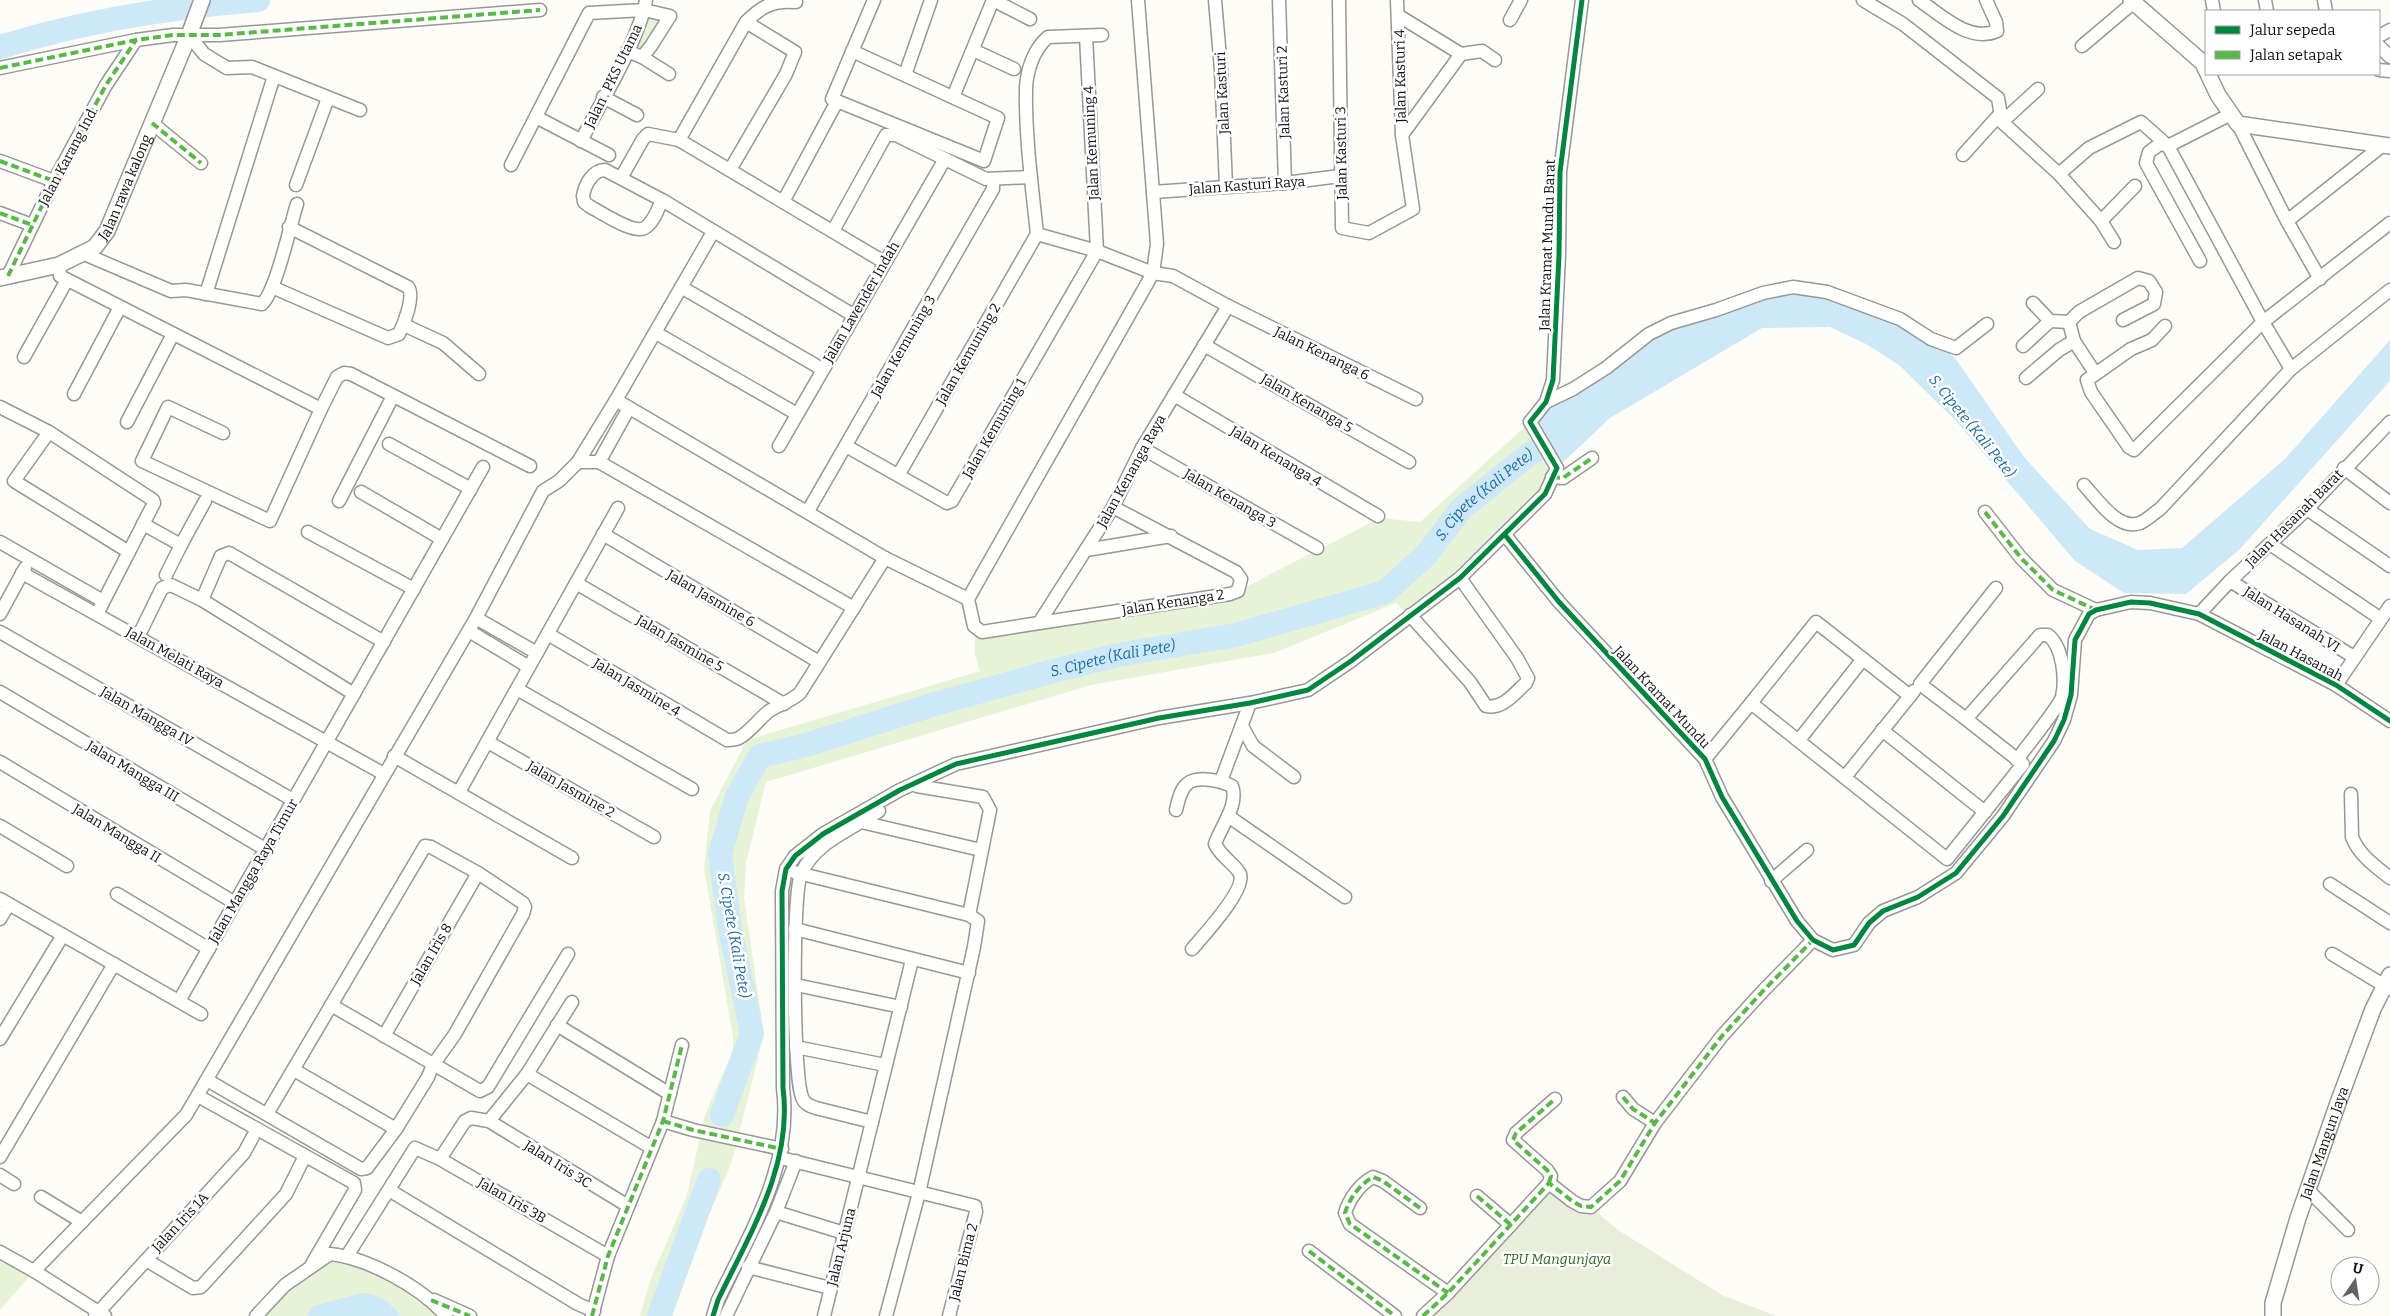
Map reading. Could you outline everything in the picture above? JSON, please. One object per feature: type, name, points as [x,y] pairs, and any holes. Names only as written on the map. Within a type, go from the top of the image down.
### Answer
[{"type":"street","name":"Jalan rawa kalong","points":[[4,277],[59,265],[95,247],[107,231],[190,35],[202,0]]},
{"type":"street","points":[[852,51],[998,118],[984,161],[832,99],[852,51],[874,0]]},
{"type":"street","points":[[906,76],[931,0]]},
{"type":"street","points":[[953,98],[993,0],[1030,18]]},
{"type":"street","points":[[1039,622],[982,632],[974,626],[968,599],[1153,273],[1157,244],[1138,0]]},
{"type":"street","name":"Jalan Kasturi","points":[[1215,0],[1221,70],[1226,186]]},
{"type":"street","name":"Jalan Kasturi 2","points":[[1279,0],[1285,183]]},
{"type":"street","name":"Jalan Kasturi 3","points":[[1340,0],[1340,176],[1342,228],[1370,233],[1412,209]]},
{"type":"street","name":"Jalan Kasturi 4","points":[[1397,0],[1402,135],[1412,209]]},
{"type":"street","points":[[1510,20],[1522,0]]},
{"type":"street","name":"Jalan Kramat Mundu Barat","points":[[1555,472],[1530,422],[1546,402],[1553,380],[1559,255],[1560,172],[1582,0]]},
{"type":"street","points":[[1863,0],[1902,24],[1998,98],[2001,118],[2059,174],[2101,221],[2114,242]]},
{"type":"street","points":[[1919,0],[1968,33],[1990,34],[1997,31],[1996,22],[1986,0]]},
{"type":"street","points":[[679,140],[746,22],[766,4],[782,1],[796,2]]},
{"type":"street","points":[[2082,46],[2132,1],[2205,66]]},
{"type":"street","points":[[511,166],[589,13],[645,5]]},
{"type":"street","name":"Jalan . PKS Utama","points":[[581,141],[627,51],[645,5],[670,16],[652,46],[642,57]]},
{"type":"street","points":[[0,68],[136,40],[540,10]]},
{"type":"street","name":"Jalan Kasturi 4","points":[[1399,16],[1460,54],[1402,135]]},
{"type":"street","points":[[730,170],[786,74],[795,52],[746,22]]},
{"type":"street","points":[[190,35],[204,54],[227,68],[252,67],[360,110]]},
{"type":"street","points":[[1102,35],[1048,36],[1038,45],[1030,68],[1026,87],[1031,177],[1037,234],[1097,251],[1153,273],[1173,276],[1228,306]]},
{"type":"street","name":"Jalan Kemuning 4","points":[[1086,36],[1097,251]]},
{"type":"street","name":"Jalan Karang Ind.","points":[[4,277],[106,85],[136,40]]},
{"type":"street","points":[[2380,47],[2390,57]]},
{"type":"street","points":[[973,50],[1014,69]]},
{"type":"street","points":[[627,51],[642,57],[669,74]]},
{"type":"street","points":[[1460,54],[1482,51],[1495,60]]},
{"type":"street","points":[[2209,75],[2287,222],[2320,279]]},
{"type":"street","points":[[206,294],[274,76]]},
{"type":"street","points":[[1963,155],[2001,118],[2038,89]]},
{"type":"street","points":[[603,97],[637,115]]},
{"type":"street","points":[[296,186],[328,98]]},
{"type":"street","points":[[783,202],[834,107]]},
{"type":"street","points":[[536,117],[609,155]]},
{"type":"street","points":[[2200,261],[2146,163],[2149,152],[2160,144],[2168,146],[2234,119],[2387,146]]},
{"type":"street","points":[[2059,174],[2089,148],[2141,122],[2168,146],[2263,322],[2291,369]]},
{"type":"street","points":[[152,123],[201,163]]},
{"type":"street","points":[[621,178],[643,139],[648,134],[679,140],[884,262]]},
{"type":"street","points":[[833,231],[886,135],[896,135],[986,179],[1031,177]]},
{"type":"street","points":[[2287,222],[2387,146]]},
{"type":"street","name":"Jalan Lavender Indah","points":[[779,446],[945,158]]},
{"type":"street","points":[[0,161],[54,181]]},
{"type":"street","points":[[662,200],[651,222],[644,229],[636,230],[584,202],[584,191],[592,176],[599,170],[605,170],[662,200],[853,315]]},
{"type":"street","name":"Jalan Kasturi Raya","points":[[1153,192],[1285,183],[1340,176]]},
{"type":"street","name":"Jalan Kemuning 3","points":[[808,511],[993,189],[993,180]]},
{"type":"street","points":[[2101,221],[2136,186]]},
{"type":"street","points":[[82,253],[171,291],[186,290],[262,304],[272,287],[297,204]]},
{"type":"street","points":[[0,213],[32,225]]},
{"type":"street","points":[[2165,326],[2152,340],[2130,349],[2094,373],[2088,380],[2091,392],[2129,447],[2134,450],[2263,322],[2390,223]]},
{"type":"street","points":[[272,287],[388,338],[399,334],[404,324],[411,294],[408,287],[289,227]]},
{"type":"street","points":[[34,1271],[186,1115],[394,756],[469,631],[543,491],[559,481],[578,462],[713,232]]},
{"type":"street","name":"Jalan Kemuning 2","points":[[899,474],[1037,234]]},
{"type":"street","name":"Jalan Kemuning 1","points":[[846,446],[899,474],[947,503],[952,501],[1097,251]]},
{"type":"street","points":[[59,265],[60,276],[67,280],[321,409]]},
{"type":"street","points":[[2033,303],[2050,321],[2069,322],[2089,305],[2138,278],[2149,282],[2156,292],[2154,304],[2123,320]]},
{"type":"street","points":[[24,357],[67,280]]},
{"type":"street","points":[[681,287],[746,323],[822,369]]},
{"type":"street","points":[[1546,402],[1572,389],[1606,368],[1649,334],[1671,323],[1716,310],[1763,293],[1793,287],[1827,292],[1900,319],[1931,338],[1956,348],[1987,324]]},
{"type":"street","points":[[2084,485],[2105,508],[2125,524],[2132,525],[2143,522],[2160,509],[2291,369],[2390,290]]},
{"type":"street","name":"Jalan Kenanga Raya","points":[[1039,622],[1113,507],[1142,448],[1228,306]]},
{"type":"street","name":"Jalan Kenanga 6","points":[[1228,306],[1416,399]]},
{"type":"street","points":[[74,394],[120,307]]},
{"type":"street","points":[[2022,346],[2050,321]]},
{"type":"street","points":[[2069,322],[2074,341],[2094,373]]},
{"type":"street","points":[[404,324],[444,343],[479,374]]},
{"type":"street","points":[[656,332],[797,414]]},
{"type":"street","points":[[127,422],[173,334]]},
{"type":"street","points":[[2026,378],[2059,350],[2074,341]]},
{"type":"street","name":"Jalan Kenanga 5","points":[[1204,345],[1409,462]]},
{"type":"street","points":[[222,433],[168,407],[142,461],[270,521],[334,380],[344,374],[351,374],[530,466]]},
{"type":"street","name":"Jalan Kenanga 4","points":[[1174,395],[1378,516]]},
{"type":"street","points":[[339,501],[393,396]]},
{"type":"street","points":[[616,400],[808,511],[885,558],[968,599]]},
{"type":"street","points":[[0,408],[49,432],[154,500],[144,524],[97,614]]},
{"type":"street","points":[[599,462],[629,408]]},
{"type":"street","name":"Jalan Hasanah Barat","points":[[2199,614],[2230,581],[2307,509],[2344,468],[2387,430]]},
{"type":"street","points":[[49,432],[14,481],[129,552]]},
{"type":"street","points":[[389,444],[471,489]]},
{"type":"street","name":"Jalan Kenanga 3","points":[[1142,448],[1318,548]]},
{"type":"street","points":[[872,1122],[809,1106],[802,1100],[799,1089],[796,1047],[796,900],[800,875],[810,857],[855,821],[916,784],[956,764],[1158,718],[1250,703],[1308,690],[1351,661],[1460,578],[1545,494],[1555,472],[1563,478],[1592,458]]},
{"type":"street","points":[[578,462],[599,462],[854,608]]},
{"type":"street","name":"Jalan Mangga Raya Timur","points":[[179,1001],[484,467]]},
{"type":"street","points":[[2344,468],[2390,503]]},
{"type":"street","points":[[361,492],[442,539]]},
{"type":"street","points":[[166,575],[205,501]]},
{"type":"street","name":"Jalan Kenanga 2","points":[[1039,622],[1230,594],[1238,590],[1241,579],[1236,572],[1113,507]]},
{"type":"street","points":[[458,792],[488,742],[618,508]]},
{"type":"street","points":[[2307,509],[2390,566]]},
{"type":"street","points":[[1549,1182],[1572,1201],[1581,1206],[1591,1207],[1620,1181],[1655,1123],[1722,1036],[1813,940],[1834,950],[1854,945],[1869,923],[1882,911],[1918,898],[1956,873],[2003,816],[2054,740],[2068,711],[2075,640],[2084,621],[2096,610],[2053,590],[2021,558],[1985,512]]},
{"type":"street","points":[[144,524],[181,545]]},
{"type":"street","points":[[308,532],[414,589]]},
{"type":"street","name":"Jalan Jasmine 6","points":[[603,534],[819,662]]},
{"type":"street","name":"Jalan Kramat Mundu","points":[[1505,534],[1559,602],[1705,759],[1722,797],[1771,881],[1797,921],[1813,940]]},
{"type":"street","points":[[1086,550],[1171,536]]},
{"type":"street","points":[[0,542],[104,601]]},
{"type":"street","points":[[2270,544],[2381,619]]},
{"type":"street","points":[[202,600],[222,556],[229,552],[384,642]]},
{"type":"street","points":[[784,704],[790,702],[800,693],[885,558]]},
{"type":"street","points":[[0,614],[30,559]]},
{"type":"street","name":"Jalan Melati Raya","points":[[22,573],[384,774]]},
{"type":"street","points":[[1410,615],[1470,682],[1486,706],[1494,708],[1501,705],[1526,683],[1528,678],[1517,658],[1460,578]]},
{"type":"street","name":"Jalan Hasanah VI","points":[[2230,581],[2354,658]]},
{"type":"street","name":"Jalan Jasmine 5","points":[[576,583],[784,704]]},
{"type":"street","points":[[138,637],[165,586],[175,586],[202,600],[354,694]]},
{"type":"street","points":[[1845,777],[1996,588]]},
{"type":"street","name":"Jalan Hasanah","points":[[2096,610],[2131,602],[2150,603],[2199,614],[2336,685],[2390,720]]},
{"type":"street","points":[[2336,685],[2390,606]]},
{"type":"street","points":[[476,618],[538,653]]},
{"type":"street","points":[[1705,759],[1816,622],[1910,696]]},
{"type":"street","points":[[469,631],[529,667]]},
{"type":"street","name":"Jalan Mangga IV","points":[[0,632],[293,800]]},
{"type":"street","name":"Jalan Jasmine 4","points":[[548,634],[727,740],[739,738],[768,712],[784,704]]},
{"type":"street","points":[[1966,719],[2040,635],[2051,637],[2058,650],[2063,670],[2062,698],[2017,760]]},
{"type":"street","points":[[1799,740],[1863,659]]},
{"type":"street","points":[[1751,703],[1947,859],[2023,764],[1920,684]]},
{"type":"street","points":[[517,689],[692,789]]},
{"type":"street","name":"Jalan Mangga III","points":[[0,692],[266,849]]},
{"type":"street","points":[[1221,780],[1250,703]]},
{"type":"street","points":[[1242,726],[1253,746],[1294,777]]},
{"type":"street","points":[[1882,730],[1985,812]]},
{"type":"street","name":"Jalan Jasmine 2","points":[[488,742],[654,837]]},
{"type":"street","points":[[394,756],[572,858]]},
{"type":"street","name":"Jalan Mangga II","points":[[0,762],[235,903]]},
{"type":"street","points":[[1176,810],[1181,794],[1188,783],[1200,780],[1221,780],[1232,786],[1234,792],[1228,816],[1215,844],[1219,853],[1238,871],[1241,876],[1240,884],[1226,906],[1192,950]]},
{"type":"street","points":[[916,784],[983,797],[990,810],[969,915]]},
{"type":"street","points":[[2351,794],[2352,837],[2354,843],[2372,863],[2390,878]]},
{"type":"street","points":[[1228,816],[1345,897]]},
{"type":"street","points":[[713,1316],[718,1300],[765,1202],[781,1153],[785,1102],[783,1088],[782,891],[786,869],[802,850],[823,834],[855,821],[981,850]]},
{"type":"street","points":[[0,826],[67,866]]},
{"type":"street","points":[[207,1080],[361,1169],[367,1168],[396,1129],[428,1077],[433,1065],[455,1034],[525,907],[523,902],[478,873],[431,847],[425,846],[267,1114]]},
{"type":"street","points":[[1771,881],[1806,850]]},
{"type":"street","points":[[786,869],[800,875],[969,915],[978,922],[969,973],[920,1193],[886,1316]]},
{"type":"street","name":"Jalan Iris 8","points":[[384,1036],[478,873]]},
{"type":"street","points":[[2330,884],[2390,923]]},
{"type":"street","points":[[116,894],[209,949]]},
{"type":"street","points":[[0,919],[4,901],[201,1014]]},
{"type":"street","points":[[795,929],[969,973]]},
{"type":"street","points":[[0,1039],[63,935]]},
{"type":"street","points":[[331,1005],[480,1091],[488,1087],[568,954]]},
{"type":"street","points":[[2332,954],[2388,983]]},
{"type":"street","name":"Jalan Arjuna","points":[[824,1316],[872,1122],[884,1065],[901,1008],[912,960]]},
{"type":"street","points":[[0,1157],[114,964]]},
{"type":"street","name":"Jalan Mangun Jaya","points":[[2273,1316],[2273,1303],[2338,1102],[2388,983]]},
{"type":"street","points":[[796,985],[901,1008]]},
{"type":"street","points":[[440,1158],[465,1121],[471,1118],[489,1121],[527,1074],[572,1002]]},
{"type":"street","points":[[557,1025],[670,1094]]},
{"type":"street","points":[[347,1256],[389,1190],[593,1314],[608,1256],[663,1121],[682,1045]]},
{"type":"street","points":[[796,1047],[884,1065]]},
{"type":"street","points":[[294,1070],[396,1129]]},
{"type":"street","points":[[527,1074],[652,1148]]},
{"type":"street","points":[[198,1096],[354,1183],[355,1190],[312,1264]]},
{"type":"street","points":[[1623,1097],[1633,1109],[1655,1123]]},
{"type":"street","points":[[1423,1316],[1448,1293],[1549,1182],[1551,1176],[1547,1170],[1513,1140],[1516,1133],[1555,1099]]},
{"type":"street","name":"Jalan Iris 3C","points":[[489,1121],[628,1206]]},
{"type":"street","points":[[663,1121],[693,1130],[746,1141],[781,1153],[796,1162],[920,1193]]},
{"type":"street","name":"Jalan Iris 1A","points":[[99,1315],[146,1260],[244,1153],[258,1129]]},
{"type":"street","name":"Jalan Iris 3B","points":[[389,1190],[415,1148],[440,1158],[608,1256]]},
{"type":"street","points":[[146,1260],[193,1288],[201,1287],[286,1194],[305,1156]]},
{"type":"street","points":[[726,1316],[776,1212],[796,1162]]},
{"type":"street","points":[[0,1175],[14,1184]]},
{"type":"street","points":[[1420,1208],[1382,1181],[1373,1177],[1366,1181],[1358,1191],[1347,1206],[1345,1214],[1350,1224],[1448,1293]]},
{"type":"street","points":[[2308,1190],[2348,1230]]},
{"type":"street","name":"Jalan Bima 2","points":[[920,1193],[973,1204],[976,1208],[950,1316]]},
{"type":"street","points":[[1477,1196],[1511,1225]]},
{"type":"street","points":[[40,1197],[82,1222]]},
{"type":"street","points":[[776,1212],[844,1233]]},
{"type":"street","points":[[1309,1251],[1395,1316]]},
{"type":"street","points":[[1,1254],[34,1271],[99,1315]]},
{"type":"street","points":[[256,1316],[285,1285],[312,1264],[330,1254],[347,1256],[387,1274],[432,1300],[470,1316]]},
{"type":"street","points":[[748,1267],[830,1288]]},
{"type":"street","points":[[432,1300],[446,1316]]},
{"type":"green space","points":[[644,10],[670,16],[642,57],[632,42]]},
{"type":"green space","points":[[1530,422],[1557,468],[1550,485],[1412,618],[1396,603],[1274,653],[1091,685],[766,782],[746,863],[744,898],[764,1035],[731,1164],[709,1215],[672,1316],[640,1316],[650,1281],[687,1195],[705,1115],[733,1050],[733,1037],[704,868],[710,811],[747,740],[980,671],[975,655],[974,626],[982,632],[1238,591],[1380,518],[1420,522]],"holes":[[[881,721],[806,745],[774,753]]]},
{"type":"green space","name":"TPU Mangunjaya","points":[[1549,1183],[1591,1207],[1618,1230],[1722,1295],[1776,1316],[1423,1316]]},
{"type":"green space","points":[[0,1252],[34,1271],[0,1310]]},
{"type":"green space","points":[[347,1256],[470,1316],[401,1316],[392,1305],[313,1306],[306,1316],[256,1316],[312,1264]]},
{"type":"water","points":[[1827,292],[1931,339],[1955,358],[2024,457],[2090,529],[2138,550],[2182,548],[2285,459],[2390,340],[2390,381],[2239,550],[2186,594],[2124,593],[2075,561],[1957,422],[1899,365],[1866,344],[1830,327],[1762,328],[1610,418],[1557,468],[1530,422],[1546,402],[1649,334],[1763,293]]},
{"type":"water","points":[[362,1293],[374,1295],[384,1300],[401,1316],[306,1316],[313,1306]]},
{"type":"waterway","points":[[0,47],[128,16],[258,0]]},
{"type":"waterway","name":"S. Cipete (Kali Pete)","points":[[722,1115],[752,1033],[730,929],[720,854],[737,796],[760,756],[806,745],[935,704],[1050,672],[1118,655],[1236,635],[1385,592],[1427,554],[1461,509],[1528,455],[1566,432]]},
{"type":"waterway","name":"S. Cipete (Kali Pete)","points":[[659,1316],[709,1180]]},
{"type":"marked path","points":[[0,68],[136,40],[173,35],[219,35],[540,10]]},
{"type":"marked path","points":[[8,276],[54,181],[106,85],[136,40]]},
{"type":"marked path","points":[[152,123],[201,163]]},
{"type":"marked path","points":[[0,161],[54,181]]},
{"type":"marked path","points":[[0,213],[32,225]]},
{"type":"marked path","points":[[1552,477],[1563,478],[1592,458]]},
{"type":"marked path","points":[[1985,512],[2021,558],[2053,590],[2096,610]]},
{"type":"marked path","points":[[1423,1316],[1448,1293],[1549,1183],[1572,1201],[1581,1206],[1591,1207],[1620,1181],[1655,1123],[1722,1036],[1813,940]]},
{"type":"marked path","points":[[592,1316],[608,1256],[663,1121],[682,1045]]},
{"type":"marked path","points":[[1623,1097],[1633,1109],[1655,1123]]},
{"type":"marked path","points":[[1549,1183],[1551,1176],[1547,1170],[1513,1140],[1516,1133],[1555,1099]]},
{"type":"marked path","points":[[663,1121],[693,1130],[782,1149]]},
{"type":"marked path","points":[[1420,1208],[1383,1181],[1373,1177],[1356,1192],[1349,1202],[1345,1213],[1350,1224],[1448,1293]]},
{"type":"marked path","points":[[1477,1196],[1511,1225]]},
{"type":"marked path","points":[[1309,1251],[1395,1316]]},
{"type":"marked path","points":[[431,1300],[470,1316]]},
{"type":"cycle path","points":[[713,1316],[718,1300],[766,1198],[782,1144],[784,1116],[782,891],[786,869],[795,856],[823,834],[900,790],[956,764],[1159,718],[1250,703],[1308,690],[1351,661],[1460,578],[1545,494],[1557,468],[1530,422],[1546,402],[1553,380],[1559,255],[1560,172],[1582,0]]},
{"type":"cycle path","points":[[1505,535],[1559,602],[1705,759],[1722,797],[1797,921],[1813,940],[1833,950],[1854,945],[1869,923],[1883,911],[1918,897],[1956,873],[2003,816],[2054,741],[2064,720],[2071,695],[2075,640],[2089,614],[2096,610],[2131,602],[2150,603],[2199,614],[2336,685],[2390,721]]}]
